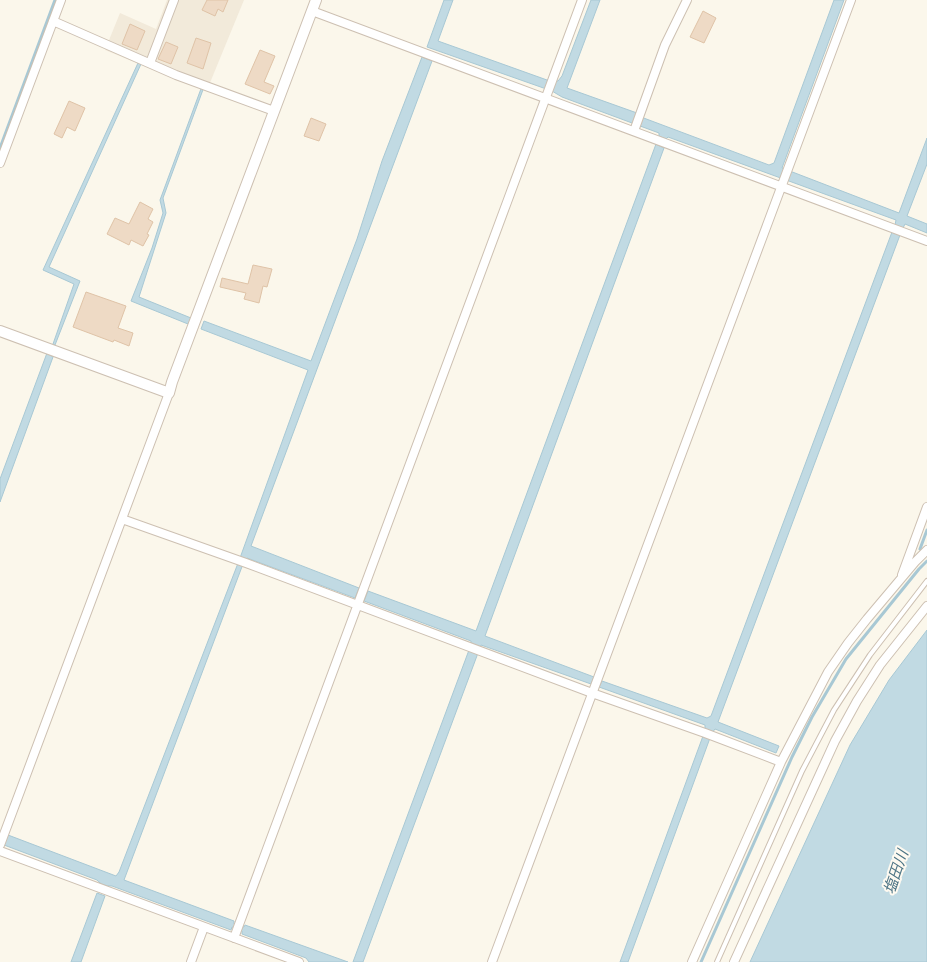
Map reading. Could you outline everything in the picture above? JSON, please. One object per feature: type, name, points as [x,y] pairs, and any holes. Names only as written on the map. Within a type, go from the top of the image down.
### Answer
[{"type":"street","points":[[0,163],[61,0]]},
{"type":"street","points":[[150,63],[174,0]]},
{"type":"street","points":[[2,841],[316,0]]},
{"type":"street","points":[[234,938],[582,0]]},
{"type":"street","points":[[635,129],[665,45],[687,0]]},
{"type":"street","points":[[492,962],[851,0]]},
{"type":"street","points":[[312,11],[545,99],[635,129],[782,183],[927,241]]},
{"type":"street","points":[[53,21],[176,75],[274,111]]},
{"type":"street","points":[[0,331],[169,393]]},
{"type":"street","points":[[901,579],[927,507]]},
{"type":"street","points":[[122,519],[236,560],[360,598],[475,649],[781,762]]},
{"type":"street","points":[[692,962],[781,762],[828,672],[848,642],[927,550]]},
{"type":"street","points":[[734,962],[835,741],[880,665],[927,606]]},
{"type":"street","points":[[0,852],[299,962]]},
{"type":"street","points":[[192,962],[204,927]]},
{"type":"lane","points":[[717,962],[802,771],[834,710],[870,655],[927,581]]},
{"type":"shaded area","points":[[167,0],[244,0],[207,90],[105,50],[120,13],[156,29]]},
{"type":"water","points":[[444,0],[453,0],[438,41],[547,80],[558,81],[562,76],[591,0],[600,0],[567,88],[637,113],[641,117],[769,165],[774,163],[834,0],[844,0],[782,168],[899,213],[927,138],[927,164],[907,216],[927,224],[927,233],[905,224],[903,228],[895,225],[896,220],[668,137],[666,139],[659,136],[659,133],[562,97],[552,91],[427,47]]},
{"type":"water","points":[[422,57],[432,61],[251,546],[359,588],[355,598],[247,558],[243,564],[124,880],[234,921],[234,924],[244,927],[245,925],[348,962],[309,962],[306,958],[242,934],[242,931],[232,927],[231,930],[112,886],[104,885],[97,880],[4,845],[5,843],[0,841],[0,835],[7,838],[8,835],[116,876],[119,872],[240,558],[308,370],[201,329],[204,321],[311,361],[357,239],[382,161]]},
{"type":"water","points":[[138,63],[141,64],[49,267],[80,281],[55,345],[53,344],[74,284],[43,270]]},
{"type":"water","points":[[202,86],[204,87],[163,198],[166,213],[139,297],[191,318],[188,324],[131,301],[152,248],[163,213],[160,200]]},
{"type":"water","points":[[656,144],[664,148],[485,636],[594,677],[591,684],[481,645],[480,648],[471,645],[471,641],[364,601],[368,591],[476,631]]},
{"type":"water","points":[[892,232],[900,235],[718,722],[779,746],[776,753],[715,729],[712,733],[705,730],[705,725],[599,687],[602,681],[707,718],[711,716]]},
{"type":"water","points":[[47,353],[53,357],[0,502],[0,479]]},
{"type":"water","name":"塩田川","points":[[927,630],[927,962],[750,962],[850,745],[889,680]]},
{"type":"water","points":[[469,650],[478,653],[363,962],[353,962]]},
{"type":"water","points":[[703,736],[710,738],[628,962],[620,962]]},
{"type":"water","points":[[97,893],[105,896],[81,962],[71,962]]},
{"type":"building","points":[[207,0],[228,0],[223,12],[218,9],[215,16],[202,10]]},
{"type":"building","points":[[703,11],[716,18],[704,43],[690,37]]},
{"type":"building","points":[[130,24],[145,31],[137,50],[122,44]]},
{"type":"building","points":[[196,38],[211,43],[203,69],[187,63]]},
{"type":"building","points":[[166,42],[178,47],[171,64],[158,59]]},
{"type":"building","points":[[260,50],[275,56],[264,82],[274,86],[270,94],[245,84]]},
{"type":"building","points":[[69,101],[85,108],[75,131],[67,127],[62,138],[54,134]]},
{"type":"building","points":[[311,118],[326,124],[319,141],[304,136]]},
{"type":"building","points":[[140,202],[153,209],[148,219],[153,222],[143,246],[131,240],[129,245],[107,234],[115,218],[129,224]]},
{"type":"building","points":[[253,265],[272,269],[267,287],[263,286],[259,303],[244,299],[246,293],[220,287],[222,278],[248,284]]},
{"type":"building","points":[[86,292],[126,306],[118,328],[133,333],[129,346],[73,327]]},
{"type":"waterway","points":[[0,148],[55,0]]},
{"type":"waterway","points":[[920,549],[927,530]]},
{"type":"waterway","points":[[701,962],[792,757],[812,717],[846,659],[927,561]]}]
